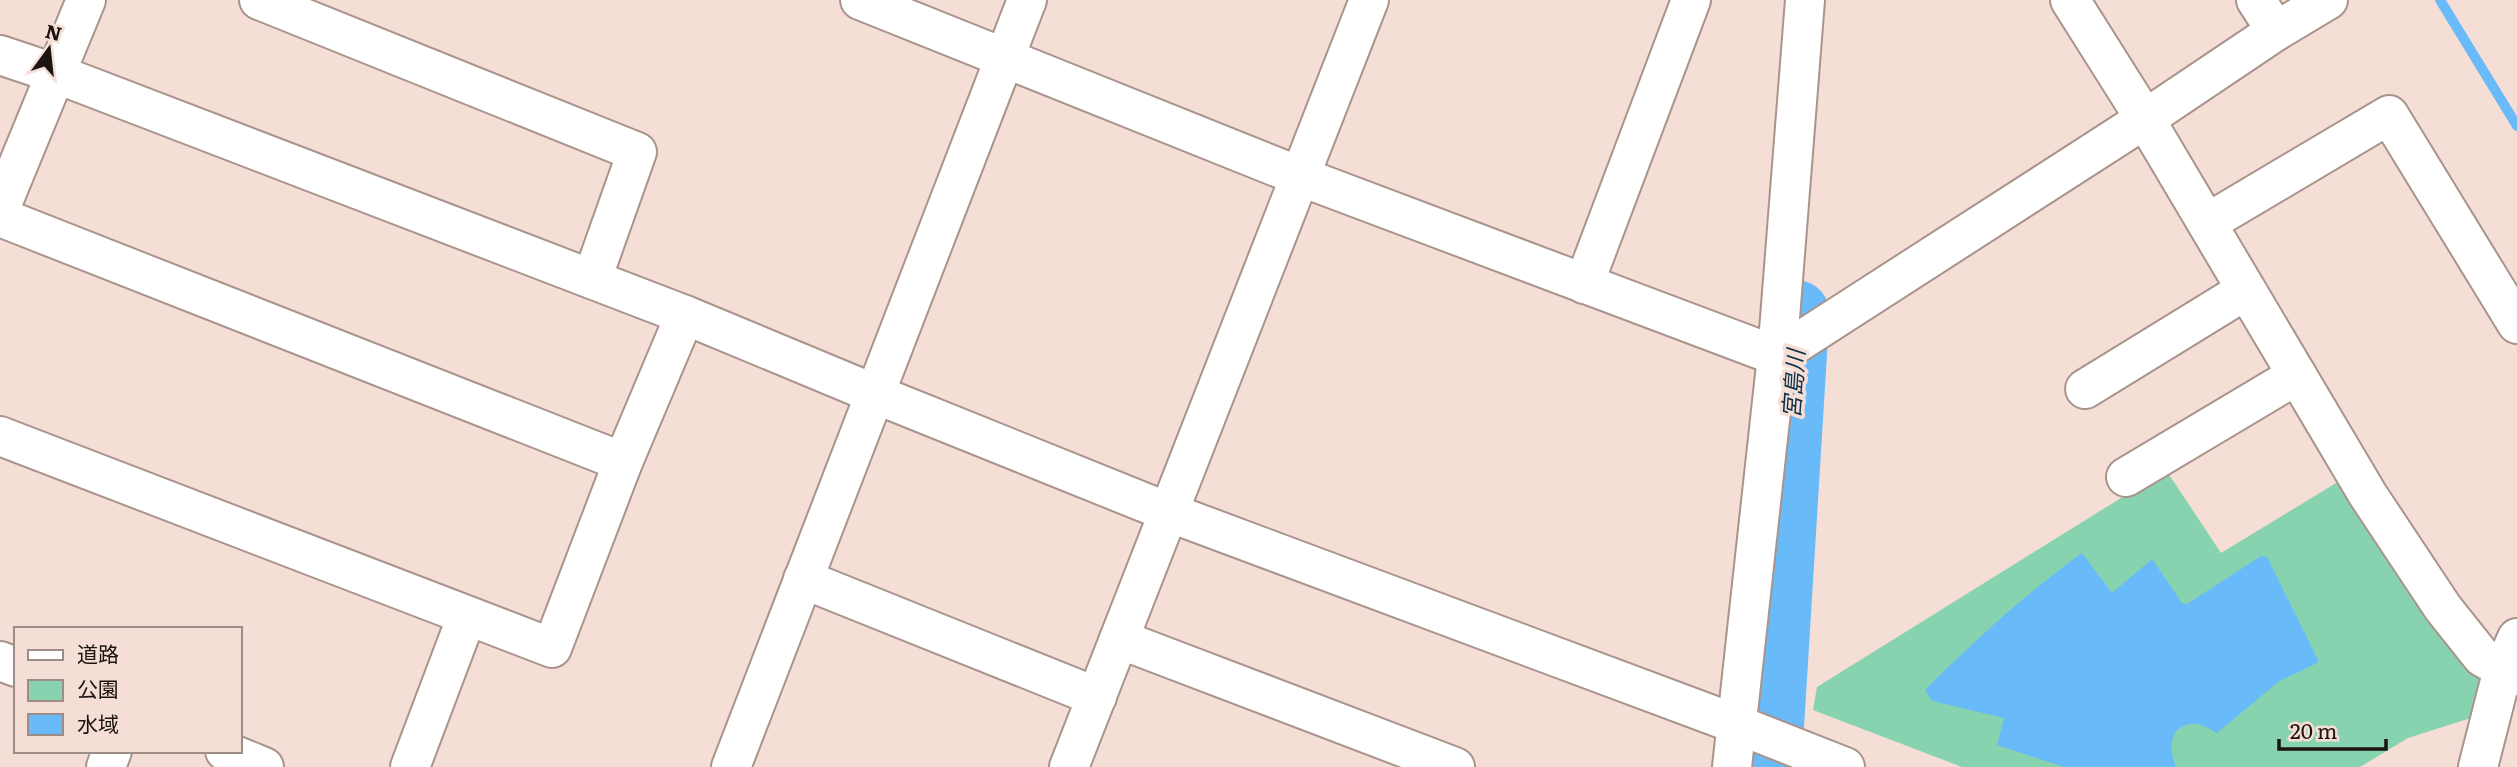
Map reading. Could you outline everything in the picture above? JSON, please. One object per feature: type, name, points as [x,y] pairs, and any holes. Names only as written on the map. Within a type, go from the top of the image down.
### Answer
[{"type":"street","points":[[0,209],[86,0]]},
{"type":"street","points":[[259,0],[637,152],[592,279]]},
{"type":"street","points":[[860,0],[1300,176],[1777,356]]},
{"type":"street","points":[[731,767],[1027,0]]},
{"type":"street","points":[[1069,767],[1368,0]]},
{"type":"street","points":[[1584,284],[1691,0]]},
{"type":"street","points":[[1732,767],[1777,356],[1805,0]]},
{"type":"street","points":[[2070,0],[2145,119],[2368,495],[2443,608],[2482,657],[2512,661],[2478,767]]},
{"type":"street","points":[[1777,356],[2145,119],[2266,15],[2328,0]]},
{"type":"street","points":[[0,55],[57,74],[685,315],[1168,512],[1736,724],[1805,759],[1845,767]]},
{"type":"street","points":[[2207,223],[2389,115],[2517,324]]},
{"type":"street","points":[[0,217],[623,462]]},
{"type":"street","points":[[2085,389],[2246,290]]},
{"type":"street","points":[[0,436],[552,648],[623,462],[685,315]]},
{"type":"street","points":[[2126,477],[2297,375]]},
{"type":"street","points":[[803,579],[1097,697]]},
{"type":"street","points":[[410,767],[467,615]]},
{"type":"street","points":[[1119,639],[1455,767]]},
{"type":"street","points":[[230,753],[264,767]]},
{"type":"green space","points":[[2166,470],[2221,553],[2346,477],[2475,665],[2482,683],[2474,717],[2408,738],[2360,767],[1962,767],[1813,710],[1817,687]]},
{"type":"water","points":[[2082,553],[2112,593],[2152,559],[2182,603],[2187,604],[2261,556],[2267,557],[2319,662],[2278,682],[2217,733],[2198,724],[2180,728],[2175,732],[2172,745],[2176,767],[2064,767],[1997,745],[2004,718],[1932,701],[1925,690],[1944,671],[2020,601]]},
{"type":"waterway","points":[[2440,0],[2517,126]]},
{"type":"waterway","name":"宮島川","points":[[1769,767],[1797,313]]}]
